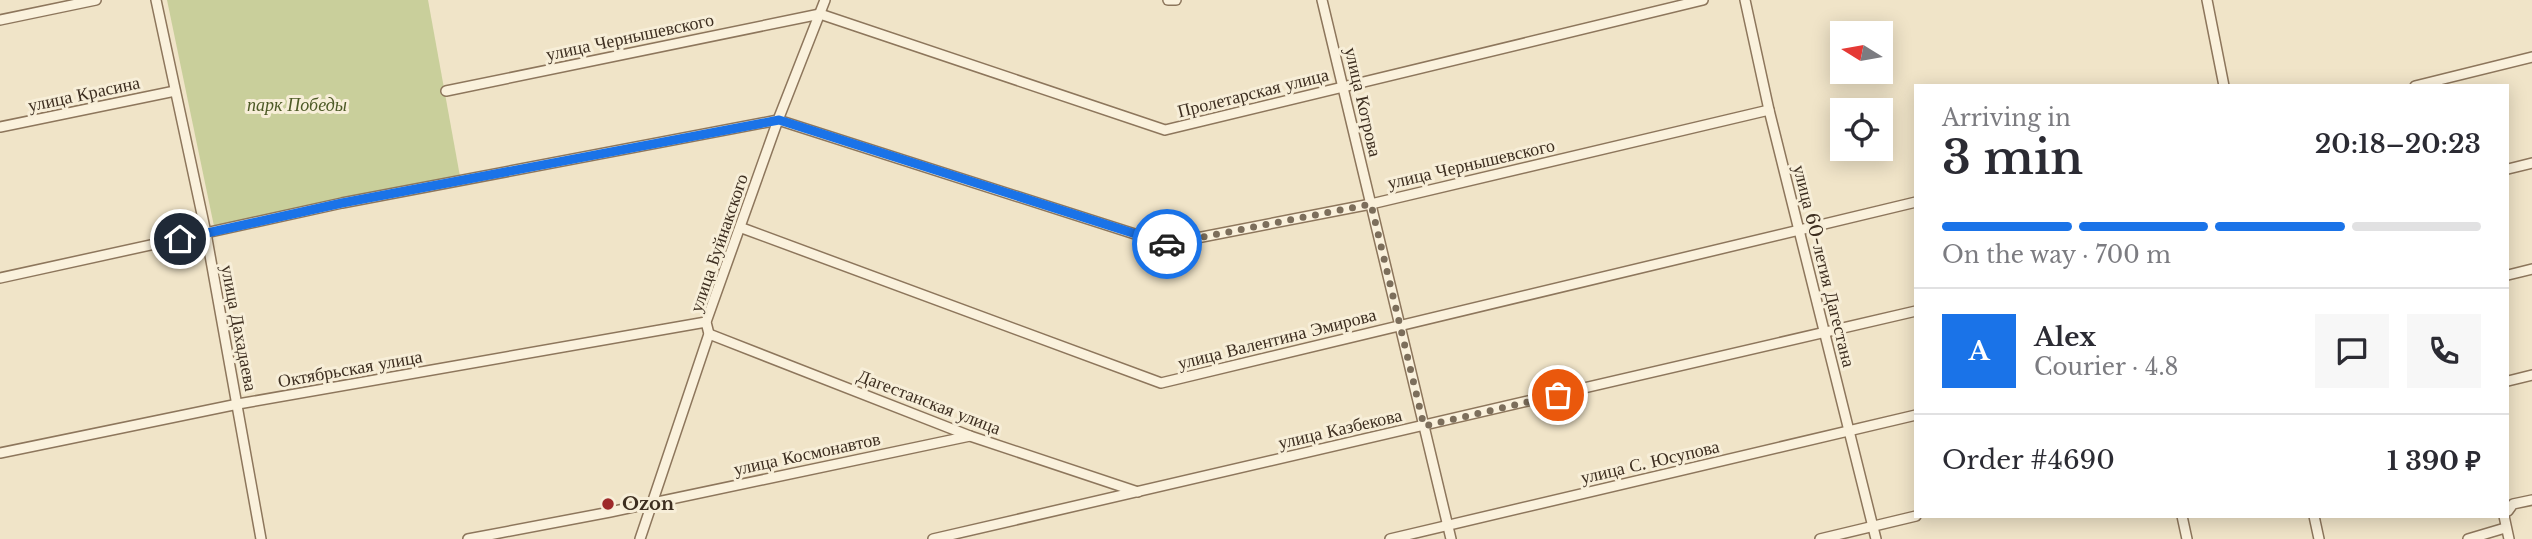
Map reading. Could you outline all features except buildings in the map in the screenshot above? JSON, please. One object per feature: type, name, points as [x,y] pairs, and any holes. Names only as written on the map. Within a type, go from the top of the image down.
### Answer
[{"type":"street","points":[[0,20],[96,0]]},
{"type":"street","name":"улица Дахадаева","points":[[156,0],[206,233],[261,539]]},
{"type":"street","name":"улица Буйнакского","points":[[640,539],[709,334],[706,322],[825,0]]},
{"type":"street","points":[[1168,0],[1176,0]]},
{"type":"street","name":"улица Котрова","points":[[1322,0],[1451,539]]},
{"type":"street","name":"Пролетарская улица","points":[[820,14],[1165,130],[1703,0]]},
{"type":"street","name":"улица 60-летия Дагестана","points":[[1745,0],[1769,110],[1876,539]]},
{"type":"street","points":[[2207,0],[2224,84]]},
{"type":"street","name":"улица Чернышевского","points":[[446,91],[820,14]]},
{"type":"street","points":[[2423,84],[2532,57]]},
{"type":"street","name":"улица Красина","points":[[0,127],[175,91]]},
{"type":"street","name":"улица Чернышевского","points":[[779,120],[1166,244],[1371,204],[1769,110]]},
{"type":"street","points":[[0,278],[342,203],[779,120]]},
{"type":"street","points":[[2509,169],[2532,163]]},
{"type":"street","name":"улица Валентина Эмирова","points":[[742,228],[1161,383],[1914,202]]},
{"type":"street","points":[[2509,275],[2532,269]]},
{"type":"street","name":"улица Казбекова","points":[[933,539],[1914,311]]},
{"type":"street","name":"Октябрьская улица","points":[[0,453],[238,404],[706,322]]},
{"type":"street","name":"Дагестанская улица","points":[[709,334],[970,436],[1140,492]]},
{"type":"street","points":[[2509,381],[2532,375]]},
{"type":"street","name":"улица С. Юсупова","points":[[1390,539],[1914,415]]},
{"type":"street","name":"улица Космонавтов","points":[[468,539],[651,504],[970,436]]},
{"type":"street","points":[[2509,510],[2513,504],[2532,500]]},
{"type":"street","points":[[1820,539],[1914,516]]},
{"type":"street","points":[[2182,518],[2186,539]]},
{"type":"street","points":[[2314,518],[2319,539]]},
{"type":"street","points":[[2504,518],[2508,539]]},
{"type":"street","points":[[2468,539],[2505,528]]},
{"type":"green space","name":"парк Победы","points":[[167,0],[428,0],[461,182],[215,231]]},
{"type":"way so far","points":[[1167,244],[1371,204],[1424,426],[1558,395]]},
{"type":"place","name":"Ozon","points":[[608,504]]},
{"type":"route","points":[[180,239],[342,203],[779,120],[1167,244]]}]
